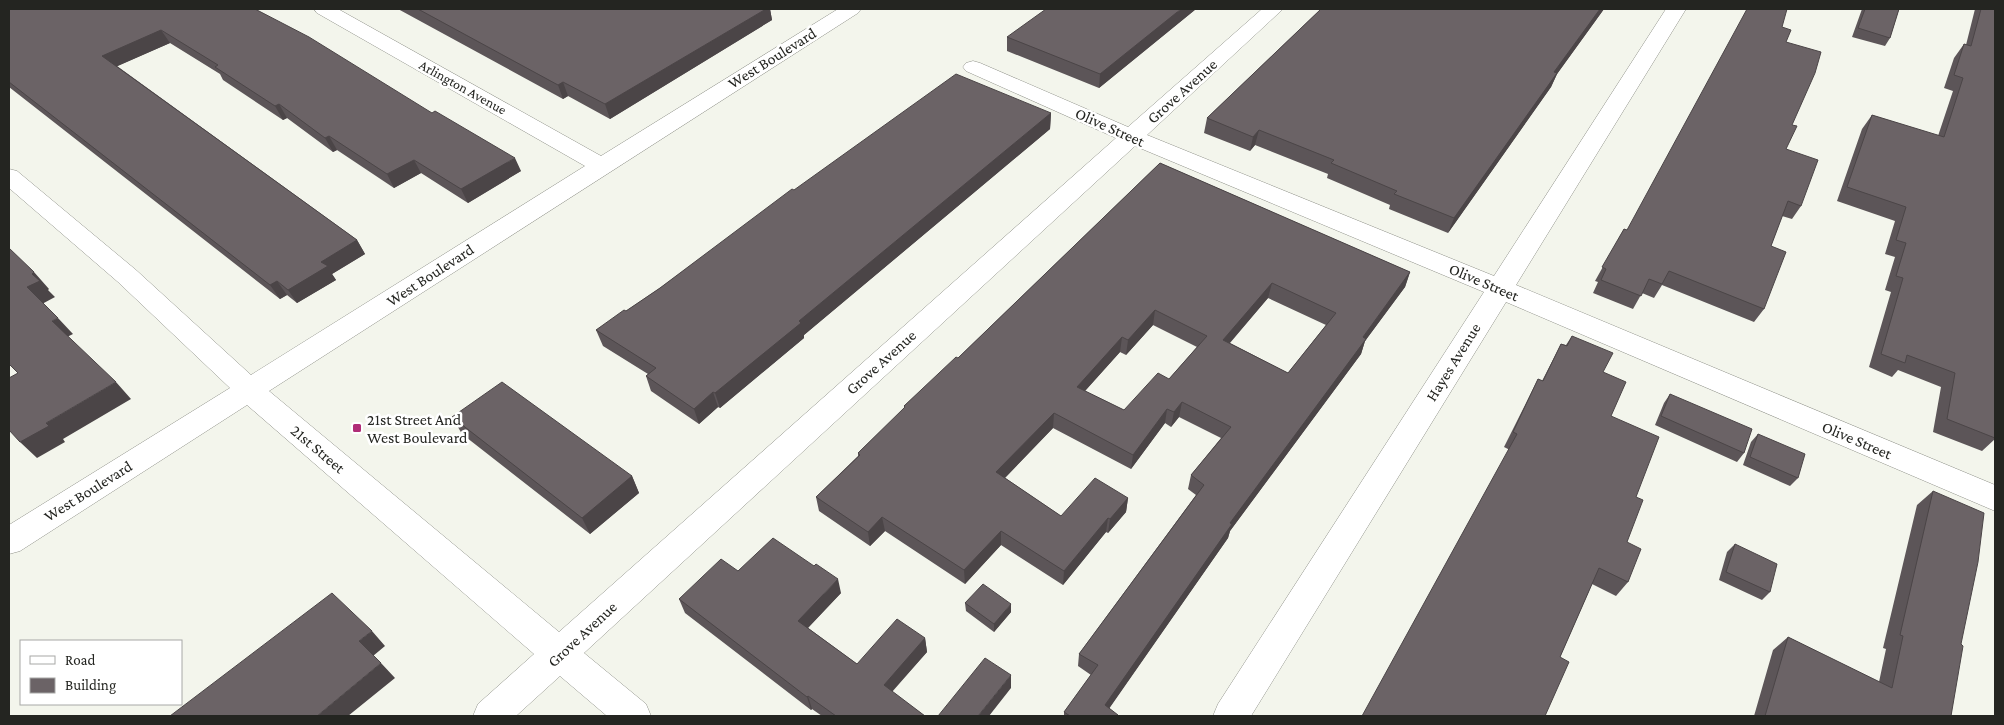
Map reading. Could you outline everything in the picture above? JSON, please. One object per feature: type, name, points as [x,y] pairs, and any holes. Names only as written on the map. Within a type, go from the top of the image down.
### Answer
[{"type":"street","name":"Arlington Avenue","points":[[324,9],[601,164]]},
{"type":"street","name":"Grove Avenue","points":[[491,716],[743,486],[1273,9]]},
{"type":"street","name":"Hayes Avenue","points":[[1231,716],[1676,9]]},
{"type":"street","name":"West Boulevard","points":[[9,540],[250,390],[844,10]]},
{"type":"street","name":"Olive Street","points":[[973,66],[1132,137],[1500,289],[1995,498]]},
{"type":"street","name":"21st Street","points":[[13,186],[127,276],[250,390],[633,716]]},
{"type":"building","points":[[9,9],[255,9],[309,37],[432,113],[435,111],[515,158],[461,189],[414,160],[387,174],[329,136],[325,138],[279,104],[275,106],[215,67],[218,65],[161,30],[102,56],[357,240],[321,262],[328,266],[288,290],[277,281],[270,285],[9,82]]},
{"type":"building","points":[[418,9],[766,9],[605,104],[563,82],[558,85]]},
{"type":"building","points":[[1046,9],[1181,9],[1100,74],[1007,37]]},
{"type":"building","points":[[1321,9],[1600,9],[1554,72],[1557,73],[1454,218],[1394,194],[1397,191],[1331,163],[1334,160],[1259,130],[1253,137],[1207,118]]},
{"type":"building","points":[[1747,9],[1787,9],[1782,27],[1791,30],[1786,42],[1821,52],[1815,73],[1792,125],[1797,126],[1786,149],[1818,160],[1801,206],[1788,201],[1771,246],[1786,252],[1764,309],[1669,271],[1662,284],[1649,279],[1641,296],[1601,280],[1606,269],[1602,267],[1624,229],[1627,230]]},
{"type":"building","points":[[1865,9],[1899,9],[1890,38],[1858,28]]},
{"type":"building","points":[[1981,9],[1995,9],[1995,438],[1947,419],[1955,373],[1907,355],[1905,363],[1881,354],[1903,278],[1896,276],[1906,243],[1896,240],[1906,207],[1847,187],[1872,115],[1944,137],[1963,78],[1954,75],[1964,44],[1971,46]]},
{"type":"building","points":[[956,74],[1051,113],[799,321],[801,323],[694,409],[646,376],[656,368],[596,330],[660,288],[792,189],[794,190]]},
{"type":"building","points":[[1160,163],[1410,272],[1363,337],[1366,339],[1230,523],[1232,524],[1105,705],[1117,716],[1070,716],[1064,712],[1098,665],[1079,654],[1204,485],[1191,475],[1231,427],[1182,402],[1174,412],[1167,409],[1133,455],[1054,413],[996,472],[1061,516],[1095,478],[1128,498],[1110,519],[1108,518],[1064,571],[1001,531],[964,570],[882,517],[868,532],[816,497],[860,455],[858,453],[904,406],[956,357],[958,358]],"holes":[[[1272,283],[1336,313],[1288,373],[1223,340]],[[1155,310],[1207,336],[1169,379],[1158,373],[1124,410],[1077,387],[1122,337],[1128,340]]]},
{"type":"building","points":[[9,248],[34,272],[32,274],[40,281],[27,287],[58,318],[52,321],[116,382],[46,423],[49,426],[20,442],[9,430],[9,378],[18,373],[9,364]]},
{"type":"building","points":[[1572,336],[1613,353],[1603,372],[1626,382],[1611,416],[1659,437],[1636,497],[1643,500],[1627,542],[1641,549],[1628,582],[1599,568],[1560,657],[1569,662],[1545,716],[1362,716],[1517,434],[1513,432],[1538,379],[1543,381],[1561,344],[1567,346]]},
{"type":"building","points":[[502,382],[632,476],[582,518],[452,417]]},
{"type":"building","points":[[1670,394],[1752,429],[1744,453],[1661,416]]},
{"type":"building","points":[[1758,434],[1805,454],[1798,478],[1750,457]]},
{"type":"building","points":[[1933,491],[1984,513],[1978,562],[1961,644],[1963,646],[1951,716],[1765,716],[1788,637],[1892,688],[1903,636],[1900,635]]},
{"type":"building","points":[[773,538],[814,566],[816,564],[838,579],[798,621],[857,664],[897,619],[925,638],[884,685],[925,716],[836,716],[807,697],[679,599],[721,559],[738,571]]},
{"type":"building","points":[[1735,544],[1777,564],[1770,592],[1726,572]]},
{"type":"building","points":[[983,584],[1011,604],[994,624],[965,603]]},
{"type":"building","points":[[332,593],[372,631],[359,641],[381,663],[317,716],[170,716]]},
{"type":"building","points":[[985,658],[1011,675],[978,716],[938,716]]},
{"type":"place","name":"21st Street And West Boulevard","points":[[357,428]]}]
